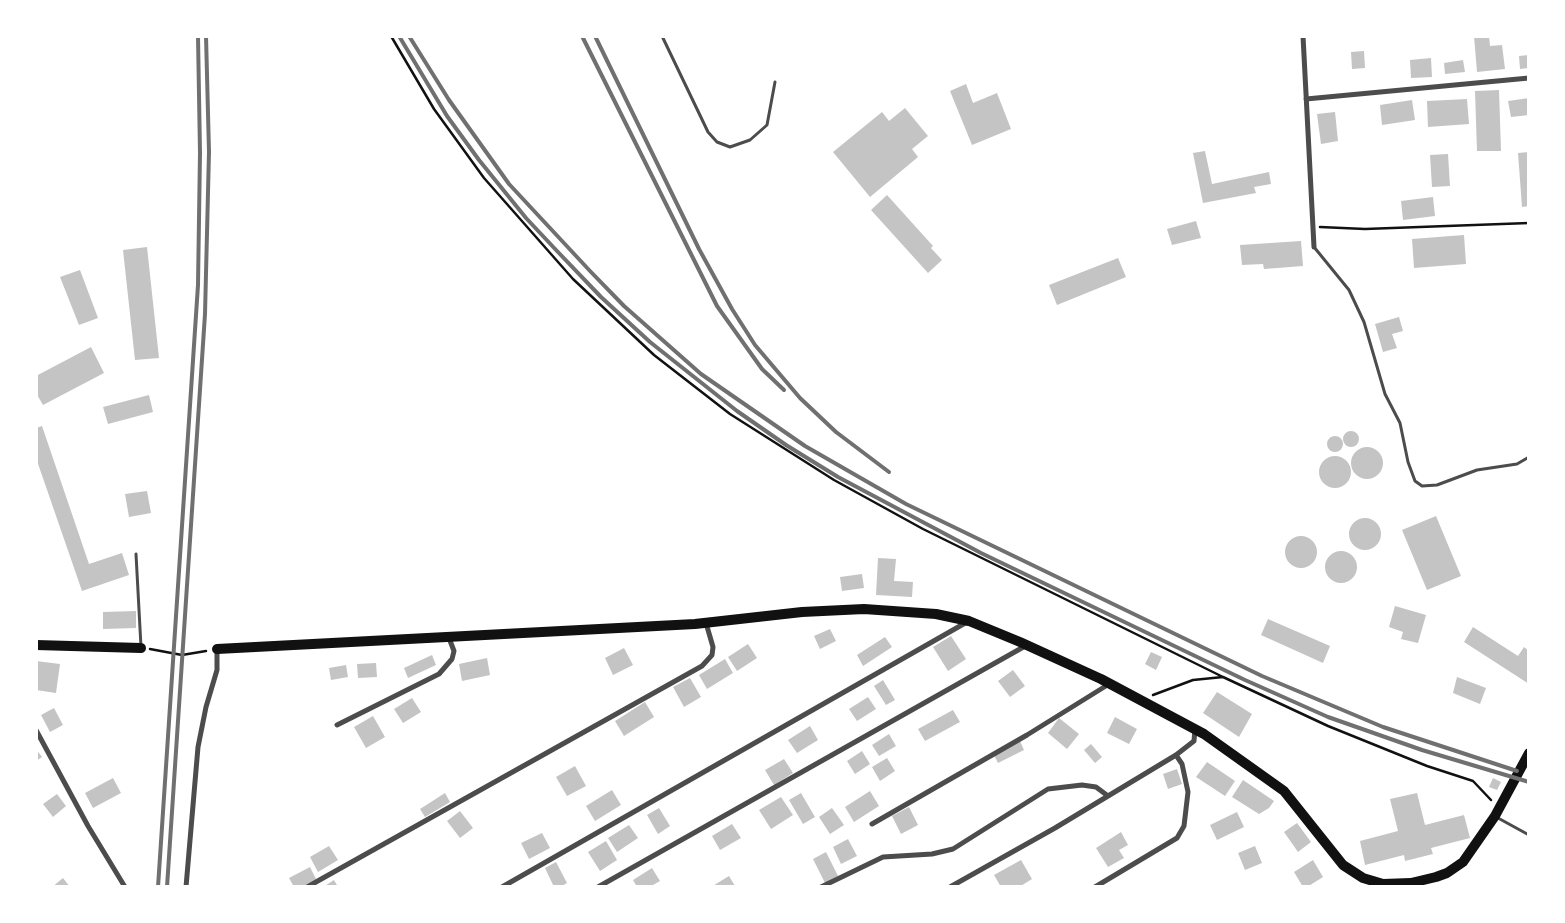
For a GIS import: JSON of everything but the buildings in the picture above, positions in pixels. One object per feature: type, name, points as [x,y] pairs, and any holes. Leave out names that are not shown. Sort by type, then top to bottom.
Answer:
[{"type":"main road","points":[[217,649],[706,623],[802,612],[864,608],[936,614],[969,621],[1027,645],[1110,683],[1195,729],[1238,756],[1284,791],[1343,865],[1363,878],[1383,884],[1411,883],[1447,873],[1463,862],[1497,812],[1529,753]]},
{"type":"main road","points":[[36,645],[142,648]]},
{"type":"street","points":[[1303,36],[1311,226],[1314,247]]},
{"type":"street","points":[[1306,98],[1529,78]]},
{"type":"street","points":[[502,887],[969,621]]},
{"type":"street","points":[[307,887],[702,666],[712,655],[713,647],[706,623]]},
{"type":"street","points":[[337,724],[439,674],[452,659],[454,651],[449,638]]},
{"type":"street","points":[[598,887],[1027,645]]},
{"type":"street","points":[[186,887],[198,747],[206,707],[217,670],[217,649]]},
{"type":"street","points":[[872,824],[1027,735],[1110,683]]},
{"type":"street","points":[[950,887],[1176,755],[1194,741],[1195,729]]},
{"type":"street","points":[[36,730],[84,819],[125,887]]},
{"type":"street","points":[[1095,887],[1177,838],[1184,826],[1188,792],[1182,764],[1176,755]]},
{"type":"street","points":[[821,887],[883,857],[938,853],[954,849],[1048,789],[1082,785],[1096,787],[1108,796]]},
{"type":"lane","points":[[662,36],[708,132],[717,142],[730,147],[750,140],[766,125],[775,82]]},
{"type":"lane","points":[[1314,247],[1349,290],[1364,322],[1385,394],[1400,423],[1408,462],[1415,480],[1422,486],[1437,485],[1477,470],[1517,464],[1529,458]]},
{"type":"lane","points":[[136,554],[142,648]]},
{"type":"lane","points":[[1497,812],[1529,835]]},
{"type":"path","points":[[392,36],[434,109],[484,178],[567,272],[654,355],[723,408],[834,480],[915,525],[1098,618],[1328,726],[1427,766],[1473,781],[1497,812]]},
{"type":"path","points":[[1311,226],[1365,229],[1529,223]]},
{"type":"path","points":[[142,648],[182,655],[217,649]]},
{"type":"path","points":[[1140,700],[1193,680],[1223,677]]},
{"type":"railway","points":[[158,887],[198,285],[200,153],[198,36]]},
{"type":"railway","points":[[167,887],[205,314],[209,152],[206,36]]},
{"type":"railway","points":[[399,36],[447,116],[479,160],[526,218],[557,251],[601,297],[650,342],[737,411],[786,445],[838,477],[981,553],[1245,680],[1328,717],[1422,750],[1529,782]]},
{"type":"railway","points":[[409,36],[449,100],[509,184],[590,271],[624,306],[701,374],[805,446],[906,504],[1262,676],[1383,727],[1517,771]]},
{"type":"railway","points":[[582,36],[717,306],[762,369],[784,390]]},
{"type":"railway","points":[[595,36],[699,249],[732,309],[755,345],[800,398],[836,432],[889,472]]}]
